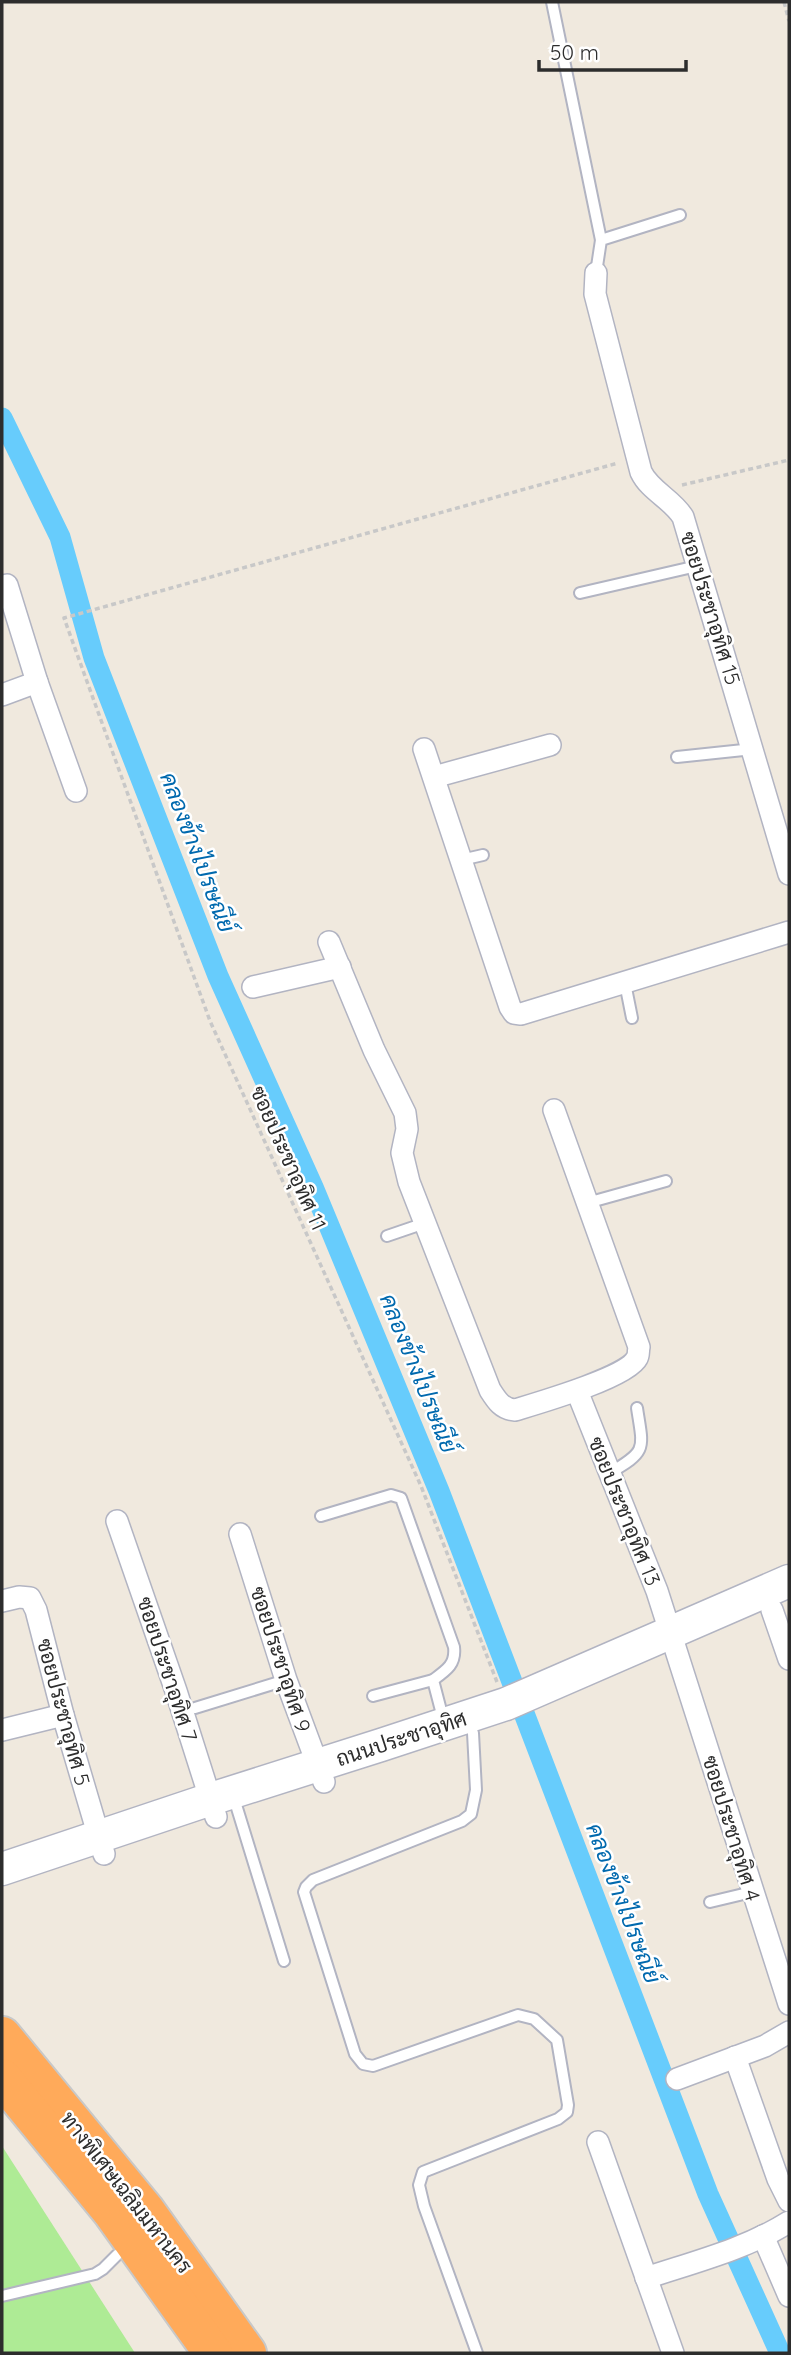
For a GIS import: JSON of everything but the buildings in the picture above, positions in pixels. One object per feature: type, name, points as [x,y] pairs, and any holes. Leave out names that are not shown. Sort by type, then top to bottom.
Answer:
[{"type":"highway","name":"ทางพิเศษเฉลิมมหานคร","points":[[2,2036],[145,2210],[247,2353]]},
{"type":"highway","name":"ทางพิเศษเฉลิมมหานคร","points":[[2,2078],[112,2212],[213,2353]]},
{"type":"main road","name":"ถนนประชาอุทิศ","points":[[2,1869],[101,1845],[459,1729],[521,1706],[673,1641],[789,1581]]},
{"type":"main road","name":"ถนนประชาอุทิศ","points":[[673,1641],[781,1607]]},
{"type":"main road","name":"ถนนประชาอุทิศ","points":[[2,1890],[101,1845]]},
{"type":"street","name":"ซอยประชาอุทิศ 15","points":[[596,274],[595,294],[645,480],[671,502],[683,517],[789,874]]},
{"type":"street","points":[[7,585],[37,682],[76,791]]},
{"type":"street","points":[[2,695],[37,682]]},
{"type":"street","points":[[434,777],[550,746]]},
{"type":"street","points":[[424,748],[514,1013],[521,1014],[789,932]]},
{"type":"street","points":[[329,942],[374,1050],[405,1113],[407,1129],[402,1153],[403,1164],[425,1223],[490,1390],[498,1403],[508,1410],[577,1391],[629,1367],[637,1358],[639,1347],[554,1110]]},
{"type":"street","points":[[253,987],[340,967]]},
{"type":"street","name":"ซอยประชาอุทิศ 13","points":[[577,1391],[611,1472],[673,1641]]},
{"type":"street","name":"ซอยประชาอุทิศ 7","points":[[117,1521],[176,1691],[224,1804]]},
{"type":"street","name":"ซอยประชาอุทิศ 9","points":[[240,1534],[286,1680],[320,1774]]},
{"type":"street","name":"ซอยประชาอุทิศ 5","points":[[2,1601],[19,1597],[30,1598],[36,1610],[101,1845]]},
{"type":"street","points":[[781,1607],[789,1659]]},
{"type":"street","name":"ซอยประชาอุทิศ 4","points":[[673,1641],[751,1892],[784,1971],[789,2004]]},
{"type":"street","points":[[2,1730],[63,1715]]},
{"type":"street","points":[[677,2080],[765,2046],[789,2032]]},
{"type":"street","points":[[734,2057],[778,2179],[789,2201]]},
{"type":"street","points":[[2,2060],[115,2195],[229,2353]]},
{"type":"street","points":[[598,2142],[673,2353]]},
{"type":"street","points":[[646,2278],[737,2247],[789,2222]]},
{"type":"street","points":[[763,2236],[789,2296]]},
{"type":"lane","points":[[552,2],[601,240],[596,274]]},
{"type":"lane","points":[[601,240],[680,215]]},
{"type":"lane","points":[[580,593],[697,566]]},
{"type":"lane","points":[[677,757],[753,749]]},
{"type":"lane","points":[[461,859],[483,855]]},
{"type":"lane","points":[[625,983],[632,1018]]},
{"type":"lane","points":[[587,1203],[666,1181]]},
{"type":"lane","points":[[387,1236],[425,1223]]},
{"type":"lane","points":[[611,1472],[640,1452],[642,1438],[637,1408]]},
{"type":"lane","points":[[321,1516],[391,1494],[401,1499],[454,1647],[455,1657],[450,1668],[433,1680],[373,1696]]},
{"type":"lane","points":[[195,1708],[286,1680]]},
{"type":"lane","points":[[433,1680],[459,1729],[477,1790],[471,1814],[462,1821],[313,1880],[304,1892],[355,2054],[363,2064],[373,2066],[518,2015],[534,2019],[557,2040],[567,2112],[558,2119],[423,2172],[419,2185],[424,2206],[477,2353]]},
{"type":"lane","points":[[224,1804],[284,1961]]},
{"type":"lane","points":[[710,1902],[751,1892]]},
{"type":"lane","points":[[2,2296],[95,2274],[117,2255]]},
{"type":"path","points":[[784,2],[789,21]]},
{"type":"path","name":"ซอยประชาอุทิศ 11","points":[[521,1706],[210,1021],[64,618],[638,458]]},
{"type":"path","points":[[671,502],[678,486],[789,460]]},
{"type":"green space","points":[[2,2146],[135,2353],[2,2353]]},
{"type":"waterway","name":"คลองข้างไปรษณีย์","points":[[2,418],[60,537],[94,658],[218,976],[313,1187],[439,1491],[708,2194],[780,2353]]}]
